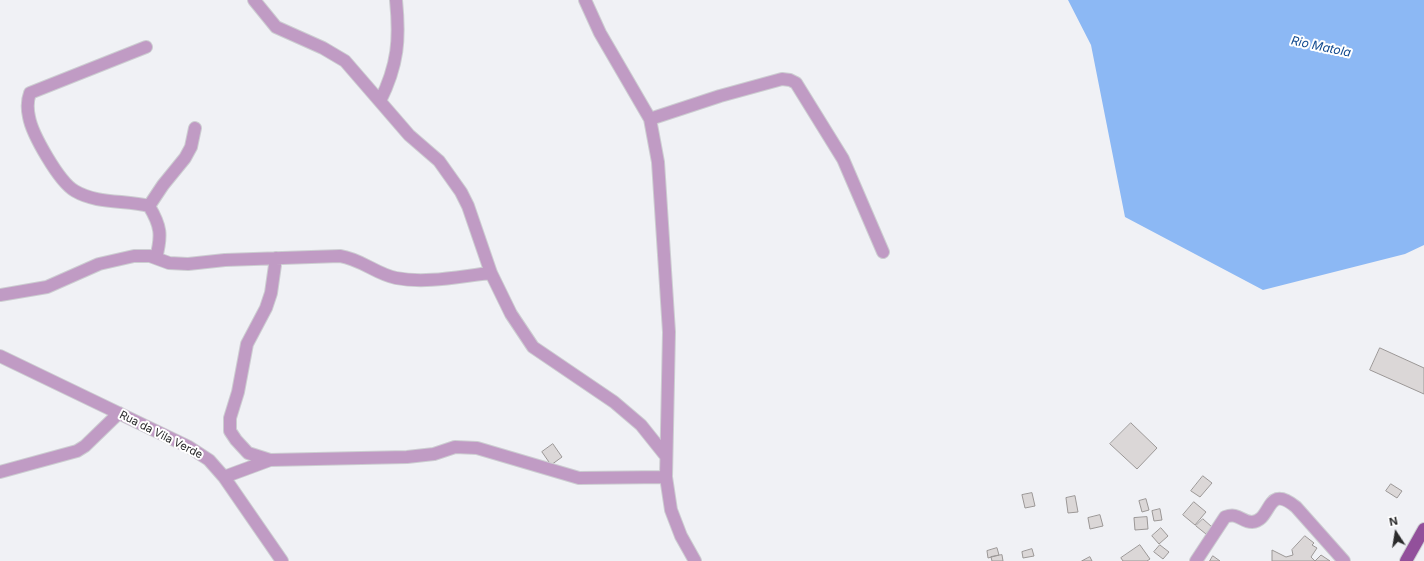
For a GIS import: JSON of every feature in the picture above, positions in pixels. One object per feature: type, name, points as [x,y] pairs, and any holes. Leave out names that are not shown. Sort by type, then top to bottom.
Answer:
[{"type":"main road","points":[[1406,561],[1424,529]]},
{"type":"street","points":[[254,0],[276,27],[323,48],[345,61],[409,135],[439,161],[461,192],[468,206],[491,273],[511,314],[533,347],[614,402],[641,425],[665,455]]},
{"type":"street","points":[[380,101],[391,79],[397,51],[398,19],[396,0]]},
{"type":"street","points":[[585,0],[600,33],[650,119],[658,162],[669,332],[665,455],[666,477],[671,510],[681,536],[695,561]]},
{"type":"street","points":[[146,47],[30,93],[27,104],[29,118],[34,133],[50,163],[74,191],[102,200],[133,202],[149,206],[157,220],[160,231],[156,258]]},
{"type":"street","points":[[650,119],[720,96],[782,79],[790,80],[796,83],[843,159],[883,252]]},
{"type":"street","points":[[149,206],[163,184],[186,158],[191,147],[195,128]]},
{"type":"street","points":[[0,295],[47,287],[99,264],[134,256],[150,256],[169,263],[188,264],[225,260],[340,256],[354,258],[379,273],[397,278],[424,280],[491,273]]},
{"type":"street","points":[[276,258],[271,293],[266,308],[247,344],[238,392],[230,418],[230,431],[248,453],[270,460],[407,457],[434,454],[456,447],[477,448],[580,478],[666,477]]},
{"type":"street","name":"Rua da Vila Verde","points":[[0,356],[189,447],[209,460],[224,477],[282,561]]},
{"type":"street","points":[[0,472],[77,451],[85,446],[119,413]]},
{"type":"street","points":[[224,477],[270,460]]},
{"type":"street","points":[[1196,561],[1225,517],[1230,515],[1238,516],[1250,522],[1256,521],[1274,500],[1281,498],[1287,499],[1296,507],[1344,561]]},
{"type":"water","name":"Rio Matola","points":[[1068,0],[1424,0],[1424,245],[1405,254],[1263,290],[1125,217],[1091,45]]},
{"type":"building","points":[[1380,348],[1424,368],[1424,394],[1370,370]]},
{"type":"building","points":[[1131,423],[1157,448],[1137,469],[1110,444]]},
{"type":"building","points":[[553,444],[562,457],[551,465],[542,452]]},
{"type":"building","points":[[1203,476],[1212,483],[1200,497],[1191,491]]},
{"type":"building","points":[[1391,484],[1402,491],[1397,498],[1386,491]]},
{"type":"building","points":[[1032,493],[1035,506],[1025,508],[1022,495]]},
{"type":"building","points":[[1075,496],[1078,512],[1068,513],[1066,498]]},
{"type":"building","points":[[1146,499],[1149,510],[1142,512],[1139,501]]},
{"type":"building","points":[[1194,502],[1206,512],[1195,525],[1183,515]]},
{"type":"building","points":[[1160,509],[1162,520],[1154,521],[1152,511]]},
{"type":"building","points":[[1100,515],[1103,526],[1090,529],[1088,518]]},
{"type":"building","points":[[1147,517],[1148,529],[1135,530],[1134,518]]},
{"type":"building","points":[[1203,519],[1212,527],[1206,534],[1196,526]]},
{"type":"building","points":[[1161,528],[1168,536],[1159,544],[1152,536]]},
{"type":"building","points":[[1305,536],[1314,543],[1312,545],[1317,548],[1311,557],[1315,561],[1272,561],[1272,550],[1286,557],[1293,555],[1292,550]]},
{"type":"building","points":[[1140,545],[1150,559],[1147,561],[1123,561],[1121,558]]},
{"type":"building","points":[[1160,545],[1169,552],[1163,559],[1154,552]]},
{"type":"building","points":[[997,548],[999,555],[988,558],[987,551]]},
{"type":"building","points":[[1032,549],[1034,556],[1023,558],[1022,552]]},
{"type":"building","points":[[1002,555],[1003,561],[992,561],[991,557]]},
{"type":"building","points":[[1321,555],[1330,561],[1315,561]]},
{"type":"building","points":[[1213,556],[1220,561],[1210,561]]},
{"type":"building","points":[[1090,557],[1092,561],[1082,561]]}]
